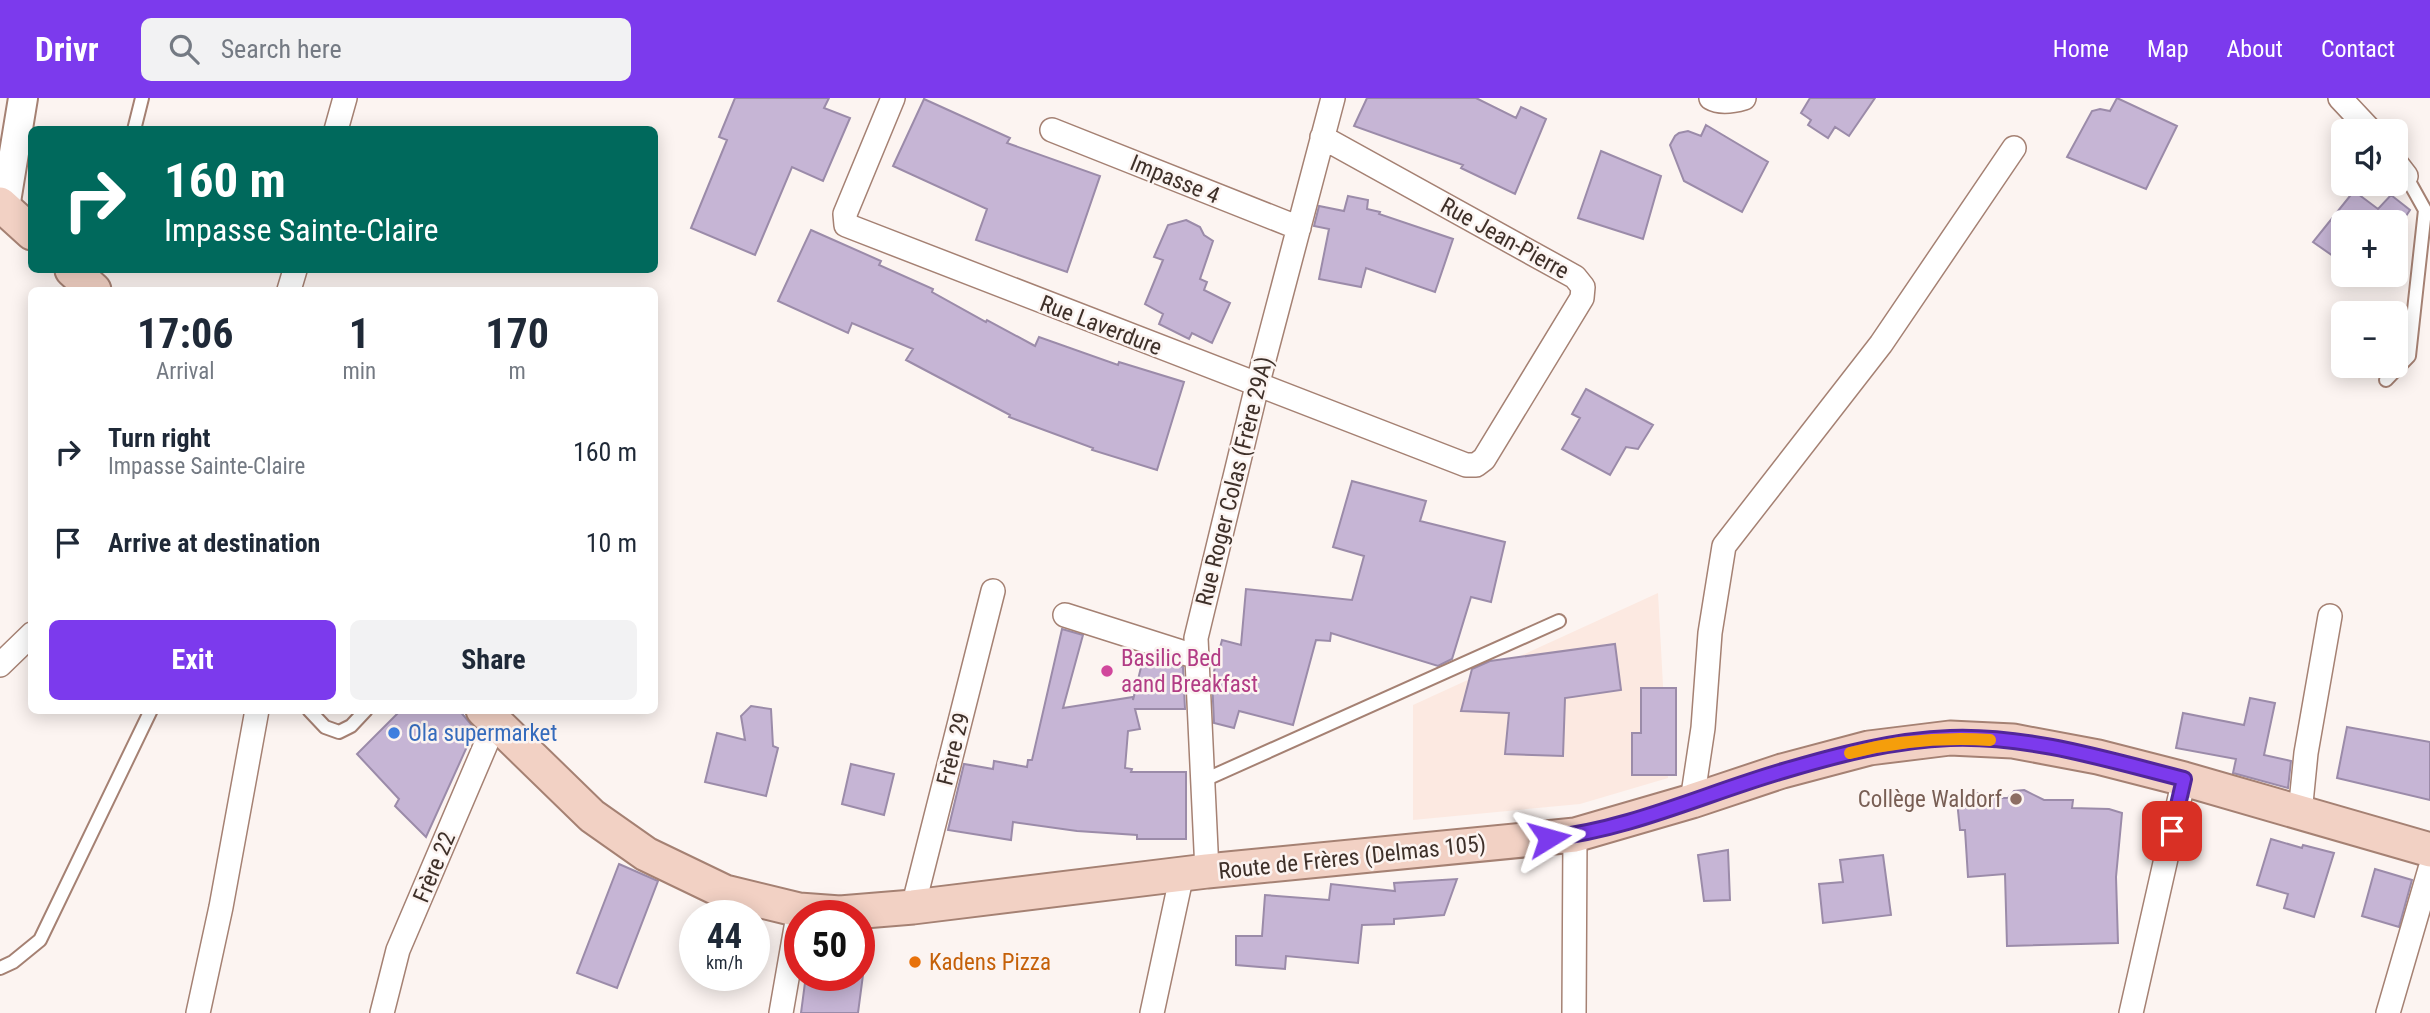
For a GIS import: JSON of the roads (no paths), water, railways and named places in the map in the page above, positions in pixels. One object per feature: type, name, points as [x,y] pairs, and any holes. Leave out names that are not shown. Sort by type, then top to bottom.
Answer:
[{"type":"main road","points":[[2,206],[28,229]]},
{"type":"main road","name":"Route de Frères (Delmas 105)","points":[[489,717],[592,816],[646,855],[725,892],[784,906]]},
{"type":"main road","name":"Route de Frères (Delmas 105)","points":[[875,910],[1194,873],[1575,835],[1692,802],[1782,771],[1868,748],[1950,738],[2013,741],[2098,757],[2430,850]]},
{"type":"street","points":[[2,206],[23,98]]},
{"type":"street","points":[[337,126],[345,98]]},
{"type":"street","name":"Rue Laverdure","points":[[893,98],[845,214],[846,225],[1256,386],[1466,465],[1476,465],[1484,459]]},
{"type":"street","name":"Rue Roger Colas (Frère 29A)","points":[[1152,1013],[1194,873],[1202,781],[1196,638],[1256,386],[1334,98]]},
{"type":"street","points":[[1712,98],[1716,101],[1734,102],[1744,98]]},
{"type":"street","points":[[2340,98],[2360,119]]},
{"type":"street","name":"Impasse 4","points":[[1052,130],[1299,228]]},
{"type":"street","name":"Rue Jean-Pierre","points":[[1322,137],[1575,277],[1583,287],[1582,298],[1484,459]]},
{"type":"street","points":[[1692,802],[1703,728],[1710,633],[1724,546],[1881,344],[2014,148]]},
{"type":"street","name":"Frère 29","points":[[913,907],[993,591]]},
{"type":"street","points":[[1065,615],[1197,657]]},
{"type":"street","points":[[2300,813],[2306,753],[2330,616]]},
{"type":"street","points":[[0,665],[28,638]]},
{"type":"street","points":[[198,1013],[221,908],[256,714]]},
{"type":"street","name":"Frère 22","points":[[382,1013],[398,950],[489,717]]},
{"type":"street","points":[[2131,1013],[2184,779]]},
{"type":"street","points":[[1574,1013],[1575,835]]},
{"type":"street","points":[[2388,1013],[2430,869]]},
{"type":"street","points":[[781,1013],[785,991]]},
{"type":"lane","points":[[135,126],[142,98]]},
{"type":"lane","points":[[2386,380],[2409,356],[2426,210],[2408,181]]},
{"type":"lane","points":[[1202,781],[1559,621]]},
{"type":"lane","points":[[0,968],[13,962],[40,940],[149,714]]},
{"type":"lane","points":[[313,714],[325,727],[339,732],[351,726],[362,714]]},
{"type":"place","name":"Basilic Bed aand Breakfast","points":[[1107,671]]},
{"type":"place","name":"Ola supermarket","points":[[394,733]]},
{"type":"place","name":"Collège Waldorf","points":[[2016,799]]},
{"type":"place","name":"Kadens Pizza","points":[[915,962]]}]
